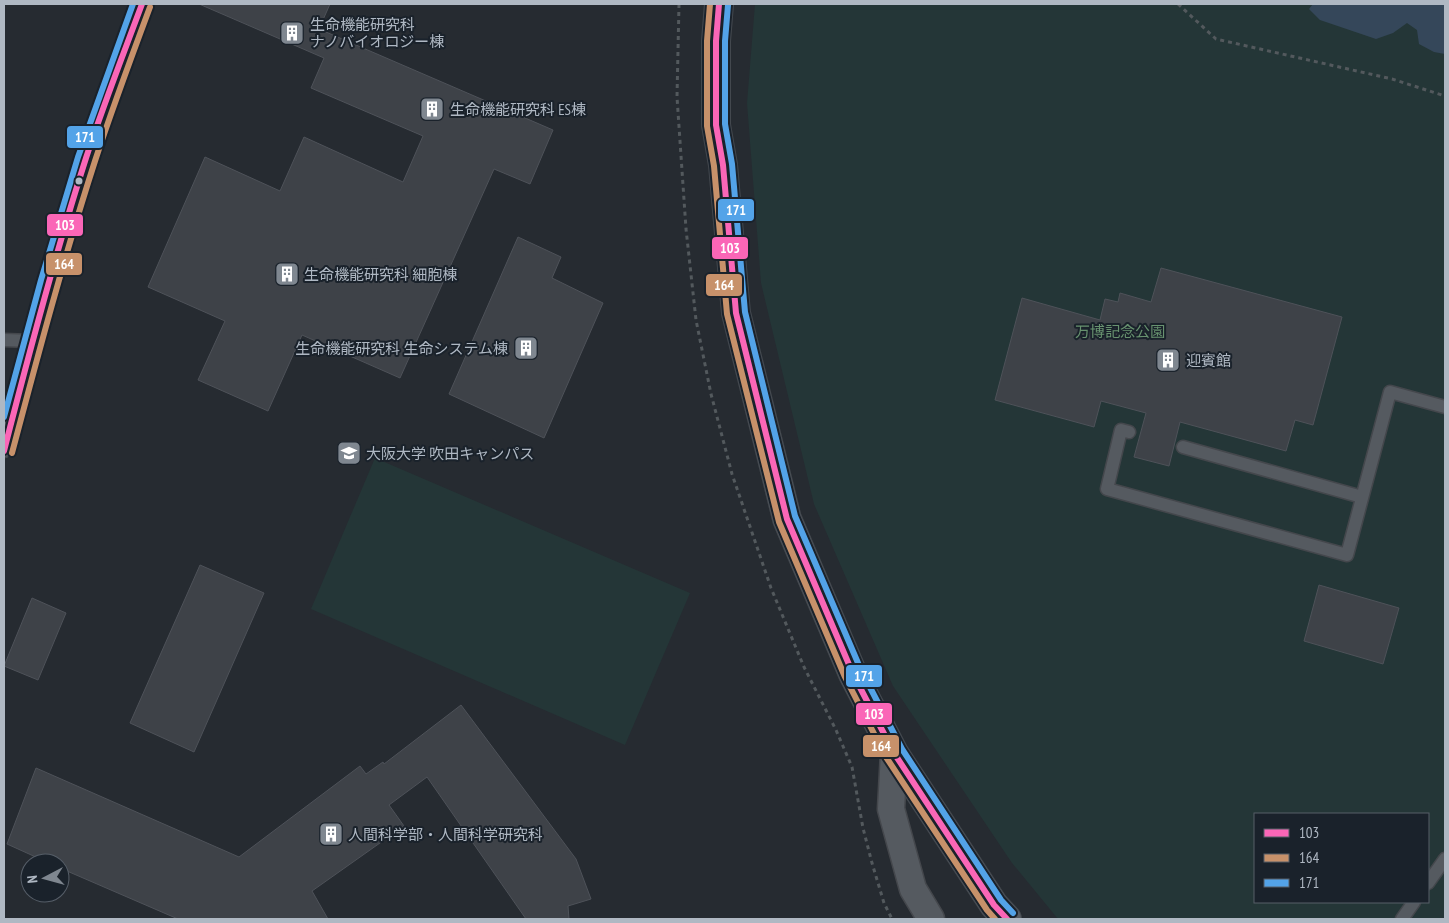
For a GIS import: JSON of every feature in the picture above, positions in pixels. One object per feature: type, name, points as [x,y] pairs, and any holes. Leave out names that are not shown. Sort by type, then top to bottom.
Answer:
[{"type":"main road","points":[[719,4],[716,41],[716,125],[723,165],[736,313],[787,519],[853,674],[894,753],[994,905],[1007,919]]},
{"type":"street","points":[[894,753],[891,809],[913,889],[931,919]]},
{"type":"lane","points":[[4,451],[32,341],[79,181],[108,94],[142,4]]},
{"type":"lane","points":[[4,340],[32,341]]},
{"type":"lane","points":[[1129,432],[1121,430],[1107,489],[1347,555],[1390,392],[1445,407]]},
{"type":"lane","points":[[1182,447],[1362,497]]},
{"type":"lane","points":[[1429,882],[1445,859]]},
{"type":"lane","points":[[1402,919],[1413,903]]},
{"type":"path","points":[[1178,4],[1216,39],[1392,79],[1445,96]]},
{"type":"green space","name":"万博記念公園","points":[[755,4],[1445,4],[1445,919],[1058,919],[1012,863],[893,686],[814,504],[761,283],[747,103]]},
{"type":"green space","points":[[375,458],[690,593],[625,745],[311,609]]},
{"type":"water","points":[[1313,4],[1445,4],[1445,54],[1434,52],[1419,44],[1417,30],[1407,23],[1393,33],[1376,39],[1320,20],[1309,9]]},
{"type":"building","points":[[199,4],[330,4],[319,29],[553,130],[530,184],[494,169],[400,378],[302,335],[268,411],[198,380],[225,321],[148,287],[205,157],[280,191],[304,137],[403,182],[423,136],[311,88],[324,58]]},
{"type":"building","name":"生命機能研究科 生命システム棟","points":[[518,237],[561,257],[552,278],[603,303],[544,438],[449,394]]},
{"type":"building","name":"迎賓館","points":[[1161,268],[1342,317],[1313,425],[1295,420],[1286,451],[1180,422],[1169,466],[1134,457],[1146,413],[1101,401],[1094,427],[995,400],[1022,298],[1100,320],[1105,299],[1118,302],[1120,293],[1151,302]]},
{"type":"building","points":[[200,565],[264,593],[194,752],[130,723]]},
{"type":"building","points":[[1319,585],[1399,608],[1383,664],[1304,641]]},
{"type":"building","points":[[32,598],[66,613],[38,680],[4,666]]},
{"type":"building","name":"人間科学部・人間科学研究科","points":[[461,705],[576,859],[591,899],[568,906],[569,919],[526,919],[427,777],[389,805],[404,826],[312,891],[328,919],[178,919],[70,872],[70,853],[27,853],[7,844],[36,768],[239,857],[360,766],[366,774],[383,762],[384,764]]},
{"type":"transit line","name":"171","points":[[4,417],[41,280],[78,157],[133,4]]},
{"type":"transit line","name":"103","points":[[4,451],[43,304],[86,158],[142,4]]},
{"type":"transit line","name":"164","points":[[710,4],[707,41],[707,126],[714,166],[727,314],[779,522],[845,677],[886,757],[987,910],[995,919]]},
{"type":"transit line","name":"103","points":[[719,4],[716,41],[716,125],[723,165],[736,313],[787,519],[853,674],[894,753],[994,905],[1007,919]]},
{"type":"transit line","name":"171","points":[[728,5],[725,41],[725,124],[732,164],[745,312],[795,516],[861,670],[902,749],[1001,900],[1013,913]]},
{"type":"transit line","name":"164","points":[[12,453],[52,306],[95,161],[150,7]]},
{"type":"place","name":"生命機能研究科 ナノバイオロジー棟","points":[[292,33]]},
{"type":"place","name":"生命機能研究科 ES棟","points":[[432,109]]},
{"type":"place","name":"生命機能研究科 細胞棟","points":[[287,274]]},
{"type":"place","name":"生命機能研究科 生命システム棟","points":[[526,348]]},
{"type":"place","name":"迎賓館","points":[[1168,360]]},
{"type":"place","name":"大阪大学 吹田キャンパス","points":[[349,453]]},
{"type":"place","name":"人間科学部・人間科学研究科","points":[[331,834]]}]
